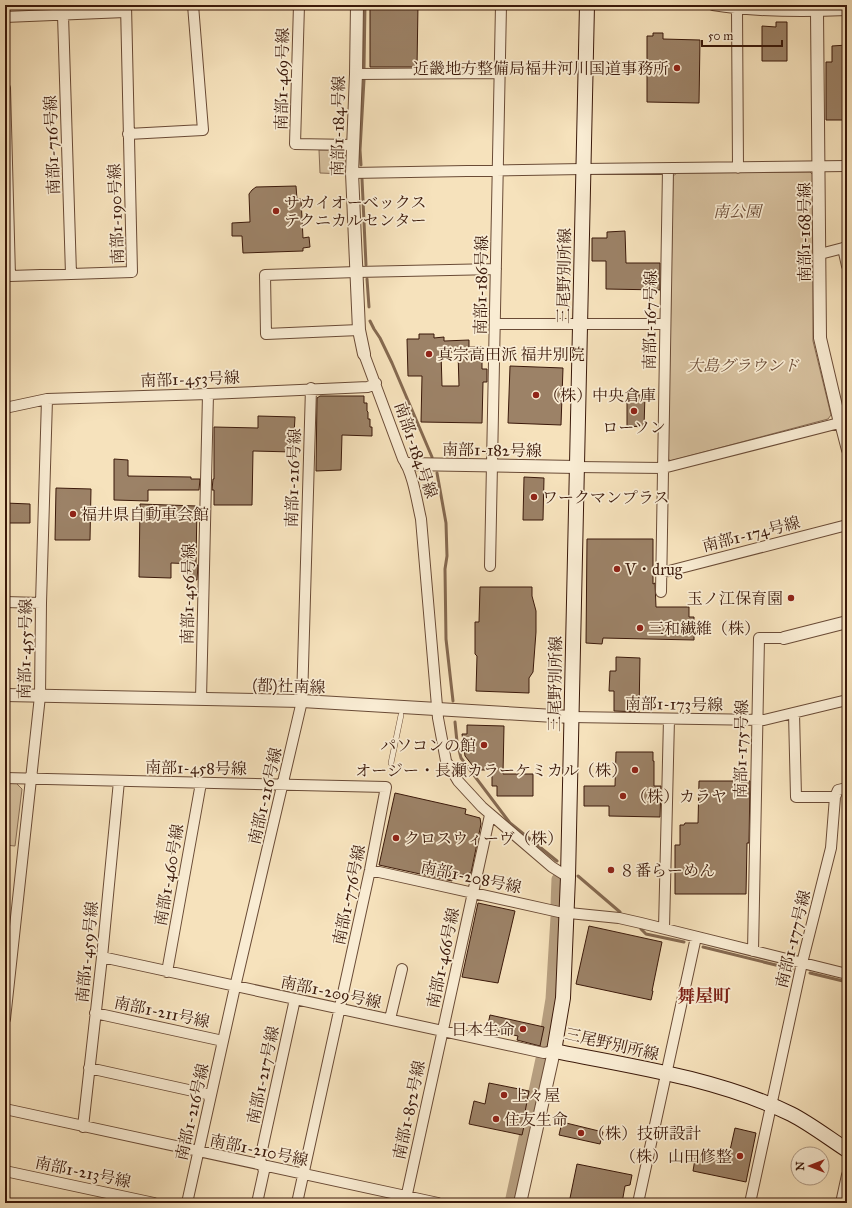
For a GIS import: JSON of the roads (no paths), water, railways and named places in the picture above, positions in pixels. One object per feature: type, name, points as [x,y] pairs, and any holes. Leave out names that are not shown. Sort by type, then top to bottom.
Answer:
[{"type":"main road","name":"三尾野別所線","points":[[587,5],[568,877],[563,998],[554,1051],[667,1074],[730,1090],[793,1115],[847,1150]]},
{"type":"street","points":[[128,134],[203,130],[193,5]]},
{"type":"street","name":"南部1-469号線","points":[[299,5],[295,144],[353,145]]},
{"type":"street","name":"南部1-184号線","points":[[357,5],[352,173],[359,330],[364,354],[376,382],[403,459],[407,464],[421,519],[437,710],[441,741],[446,762],[458,781],[490,815],[498,820],[552,867],[568,877]]},
{"type":"street","name":"南部1-186号線","points":[[490,566],[501,5]]},
{"type":"street","points":[[713,5],[737,9],[817,12],[847,10]]},
{"type":"street","name":"南部1-190号線","points":[[5,17],[63,15],[126,9],[132,272],[10,276],[5,88]]},
{"type":"street","points":[[737,9],[738,168]]},
{"type":"street","name":"南部1-168号線","points":[[817,12],[820,338],[844,422],[847,450]]},
{"type":"street","name":"南部1-716号線","points":[[63,15],[71,274]]},
{"type":"street","points":[[356,74],[499,73]]},
{"type":"street","points":[[352,173],[847,166]]},
{"type":"street","name":"南部1-167号線","points":[[661,592],[668,169]]},
{"type":"street","points":[[820,254],[845,248],[847,266]]},
{"type":"street","points":[[359,330],[266,334],[265,275],[496,269]]},
{"type":"street","points":[[495,324],[665,324]]},
{"type":"street","name":"南部1-453号線","points":[[5,408],[47,399],[368,387],[376,382]]},
{"type":"street","name":"南部1-216号線","points":[[188,1203],[235,987],[302,701],[311,388]]},
{"type":"street","name":"南部1-456号線","points":[[201,699],[208,394]]},
{"type":"street","name":"南部1-455号線","points":[[5,1019],[40,696],[47,399]]},
{"type":"street","points":[[577,467],[663,468],[844,422]]},
{"type":"street","name":"南部1-182号線","points":[[407,464],[577,467]]},
{"type":"street","name":"南部1-174号線","points":[[661,572],[847,525]]},
{"type":"street","points":[[5,602],[41,603]]},
{"type":"street","name":"南部1-175号線","points":[[753,951],[759,638],[784,638],[847,622]]},
{"type":"street","name":"(都)社南線","points":[[5,695],[302,701],[571,717]]},
{"type":"street","name":"南部1-173号線","points":[[571,717],[764,720],[847,700]]},
{"type":"street","points":[[794,713],[796,797],[835,797],[838,790],[847,788]]},
{"type":"street","points":[[664,928],[669,719]]},
{"type":"street","name":"南部1-458号線","points":[[5,778],[386,787]]},
{"type":"street","name":"南部1-459号線","points":[[83,1127],[102,957],[119,781]]},
{"type":"street","name":"南部1-460号線","points":[[167,972],[201,783]]},
{"type":"street","name":"南部1-776号線","points":[[297,1203],[370,870],[386,787]]},
{"type":"street","name":"南部1-177号線","points":[[750,1203],[802,963],[831,848],[835,797]]},
{"type":"street","name":"南部1-466号線","points":[[442,1031],[490,815]]},
{"type":"street","name":"南部1-208号線","points":[[370,870],[566,913],[619,918],[847,974]]},
{"type":"street","points":[[638,1203],[696,937]]},
{"type":"street","name":"南部1-209号線","points":[[102,957],[544,1053],[554,1051]]},
{"type":"street","points":[[390,1020],[402,968]]},
{"type":"street","name":"南部1-217号線","points":[[257,1203],[264,1171],[260,1159],[295,999]]},
{"type":"street","name":"南部1-211号線","points":[[95,1012],[223,1041]]},
{"type":"street","name":"南部1-852号線","points":[[405,1199],[442,1031]]},
{"type":"street","points":[[520,1203],[554,1051]]},
{"type":"street","points":[[89,1068],[211,1095]]},
{"type":"street","name":"南部1-210号線","points":[[5,1109],[304,1174],[405,1199],[438,1203]]},
{"type":"street","name":"南部1-213号線","points":[[5,1171],[154,1203]]},
{"type":"street","points":[[841,1203],[847,1175]]},
{"type":"lane","points":[[391,763],[401,715]]},
{"type":"waterway","points":[[364,68],[365,5]]},
{"type":"waterway","points":[[361,165],[360,150],[364,80]]},
{"type":"waterway","points":[[362,179],[366,265]]},
{"type":"waterway","points":[[367,279],[369,307]]},
{"type":"waterway","points":[[370,321],[392,363],[432,457]]},
{"type":"waterway","points":[[437,473],[446,523],[446,639],[453,701]]},
{"type":"waterway","points":[[455,722],[457,742],[461,758],[510,823],[557,861]]},
{"type":"waterway","points":[[578,876],[620,912]]},
{"type":"waterway","points":[[556,906],[557,879]]},
{"type":"waterway","points":[[543,1048],[551,999],[556,917]]},
{"type":"waterway","points":[[641,929],[646,934],[684,942]]},
{"type":"waterway","points":[[703,947],[792,969]]},
{"type":"waterway","points":[[810,973],[847,982]]},
{"type":"waterway","points":[[510,1203],[541,1059]]},
{"type":"place","name":"近畿地方整備局福井河川国道事務所","points":[[677,68]]},
{"type":"place","name":"サカイオーベックス テクニカルセンター","points":[[276,211]]},
{"type":"place","name":"真宗高田派 福井別院","points":[[429,354]]},
{"type":"place","name":"（株）中央倉庫","points":[[536,395]]},
{"type":"place","name":"ローソン","points":[[634,411]]},
{"type":"place","name":"ワークマンプラス","points":[[534,497]]},
{"type":"place","name":"福井県自動車会館","points":[[73,514]]},
{"type":"place","name":"V・drug","points":[[617,569]]},
{"type":"place","name":"玉ノ江保育園","points":[[791,598]]},
{"type":"place","name":"三和繊維（株）","points":[[640,628]]},
{"type":"place","name":"パソコンの館","points":[[484,745]]},
{"type":"place","name":"オージー・長瀬カラーケミカル（株）","points":[[635,770]]},
{"type":"place","name":"（株）カラヤ","points":[[623,796]]},
{"type":"place","name":"クロスウィーヴ（株）","points":[[396,838]]},
{"type":"place","name":"８番らーめん","points":[[611,870]]},
{"type":"place","name":"日本生命","points":[[523,1029]]},
{"type":"place","name":"上々屋","points":[[504,1095]]},
{"type":"place","name":"住友生命","points":[[496,1119]]},
{"type":"place","name":"（株）技研設計","points":[[581,1133]]},
{"type":"place","name":"（株）山田修整","points":[[740,1156]]},
{"type":"district","name":"舞屋町","points":[[704,996]]},
{"type":"park label","name":"南公園","points":[[737,211]]},
{"type":"park label","name":"大島グラウンド","points":[[743,365]]}]
